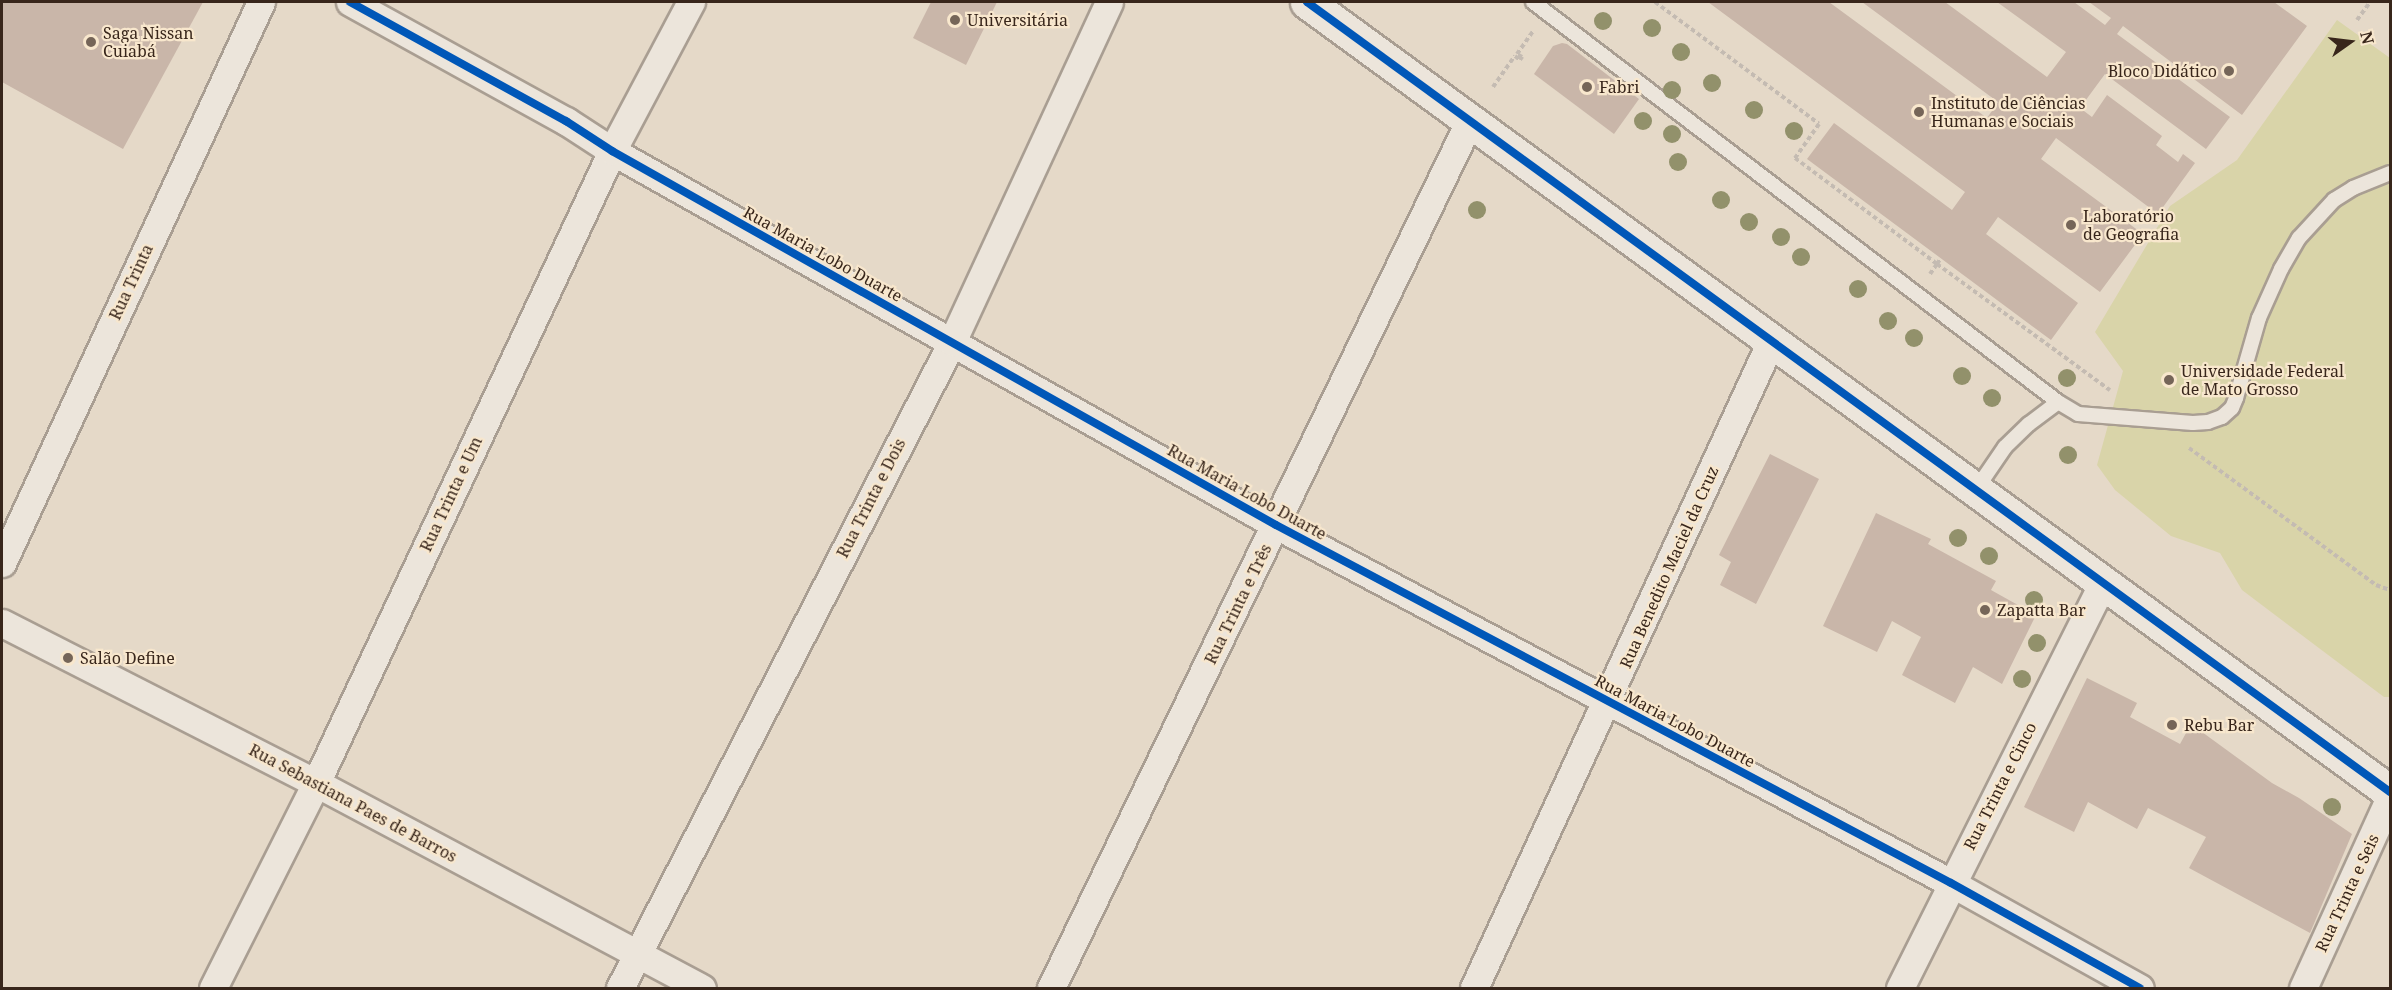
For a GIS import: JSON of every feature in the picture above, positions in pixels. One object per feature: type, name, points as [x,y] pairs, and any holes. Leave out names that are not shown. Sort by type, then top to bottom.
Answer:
[{"type":"street","name":"Rua Trinta","points":[[2,562],[261,2]]},
{"type":"street","name":"Rua Maria Lobo Duarte","points":[[350,2],[566,121],[612,151],[1276,525],[1951,883],[2140,988]]},
{"type":"street","name":"Rua Trinta e Um","points":[[213,988],[316,783],[612,151],[692,2]]},
{"type":"street","name":"Rua Trinta e Dois","points":[[620,988],[952,342],[1109,2]]},
{"type":"street","points":[[1307,2],[2102,584],[2391,792]]},
{"type":"street","name":"Rua Trinta e Três","points":[[1051,988],[1470,120]]},
{"type":"street","name":"Rua Benedito Maciel da Cruz","points":[[1474,988],[1772,341]]},
{"type":"street","name":"Rua Trinta e Cinco","points":[[1900,988],[2102,584]]},
{"type":"street","name":"Rua Sebastiana Paes de Barros","points":[[2,623],[316,783],[702,988]]},
{"type":"street","name":"Rua Trinta e Seis","points":[[2303,988],[2391,797]]},
{"type":"lane","points":[[1533,2],[2058,402],[2078,414],[2193,423],[2208,422],[2222,417],[2232,408],[2259,318],[2281,268],[2299,238],[2334,200],[2353,188],[2391,173]]},
{"type":"lane","points":[[1975,491],[2005,447],[2029,424],[2058,402]]},
{"type":"path","points":[[1655,2],[1819,124],[1795,158],[1937,264],[1941,258]]},
{"type":"path","points":[[2357,20],[2370,2]]},
{"type":"path","points":[[1493,87],[1515,56],[1520,60],[1522,57],[1517,54],[1547,12]]},
{"type":"shaded area","points":[[2337,20],[2390,58],[2390,697],[2384,697],[2242,590],[2220,553],[2171,536],[2115,490],[2097,465],[2123,371],[2095,332],[2170,206],[2237,160]]},
{"type":"building","name":"Saga Nissan Cuiabá","points":[[2,2],[203,2],[123,149],[2,82]]},
{"type":"building","name":"Universitária","points":[[931,2],[997,2],[966,65],[913,38]]},
{"type":"building","points":[[1708,2],[1829,2],[1987,118],[1998,102],[1862,2],[1945,2],[2047,77],[2066,52],[1997,2],[2074,2],[2105,25],[2111,18],[2089,2],[2274,2],[2307,26],[2242,115],[2123,26],[2117,34],[2230,117],[2206,149],[2105,74],[2080,108],[2092,117],[2107,95],[2162,136],[2156,145],[2178,162],[2183,154],[2195,163],[2158,214],[2056,138],[2041,159],[2143,234],[2100,292],[1998,217],[1986,234],[2078,303],[2051,340],[1807,159],[1834,123],[1952,210],[1965,192]]},
{"type":"building","name":"Fabri","points":[[1567,44],[1639,99],[1614,134],[1534,74],[1553,46]]},
{"type":"building","points":[[1770,454],[1819,479],[1756,604],[1720,585],[1731,562],[1719,555]]},
{"type":"building","points":[[1876,513],[1931,539],[1928,544],[1996,581],[1991,590],[2036,615],[2002,684],[1973,667],[1955,703],[1902,675],[1921,637],[1892,621],[1877,652],[1823,626]]},
{"type":"building","points":[[2087,678],[2137,703],[2130,717],[2180,744],[2191,724],[2272,783],[2299,798],[2352,834],[2310,933],[2189,868],[2206,837],[2148,808],[2137,829],[2088,802],[2074,832],[2024,807]]},
{"type":"cycle path","points":[[350,2],[566,121],[612,151],[1276,525],[1951,883],[2140,988]]},
{"type":"cycle path","points":[[1307,2],[2390,792]]},
{"type":"place","name":"Universitária","points":[[955,20]]},
{"type":"place","name":"Saga Nissan Cuiabá","points":[[91,42]]},
{"type":"place","name":"Bloco Didático","points":[[2229,71]]},
{"type":"place","name":"Fabri","points":[[1587,87]]},
{"type":"place","name":"Instituto de Ciências Humanas e Sociais","points":[[1919,112]]},
{"type":"place","name":"Laboratório de Geografia","points":[[2071,225]]},
{"type":"place","name":"Universidade Federal de Mato Grosso","points":[[2169,380]]},
{"type":"place","name":"Zapatta Bar","points":[[1985,610]]},
{"type":"place","name":"Salão Define","points":[[68,658]]},
{"type":"place","name":"Rebu Bar","points":[[2172,725]]}]
